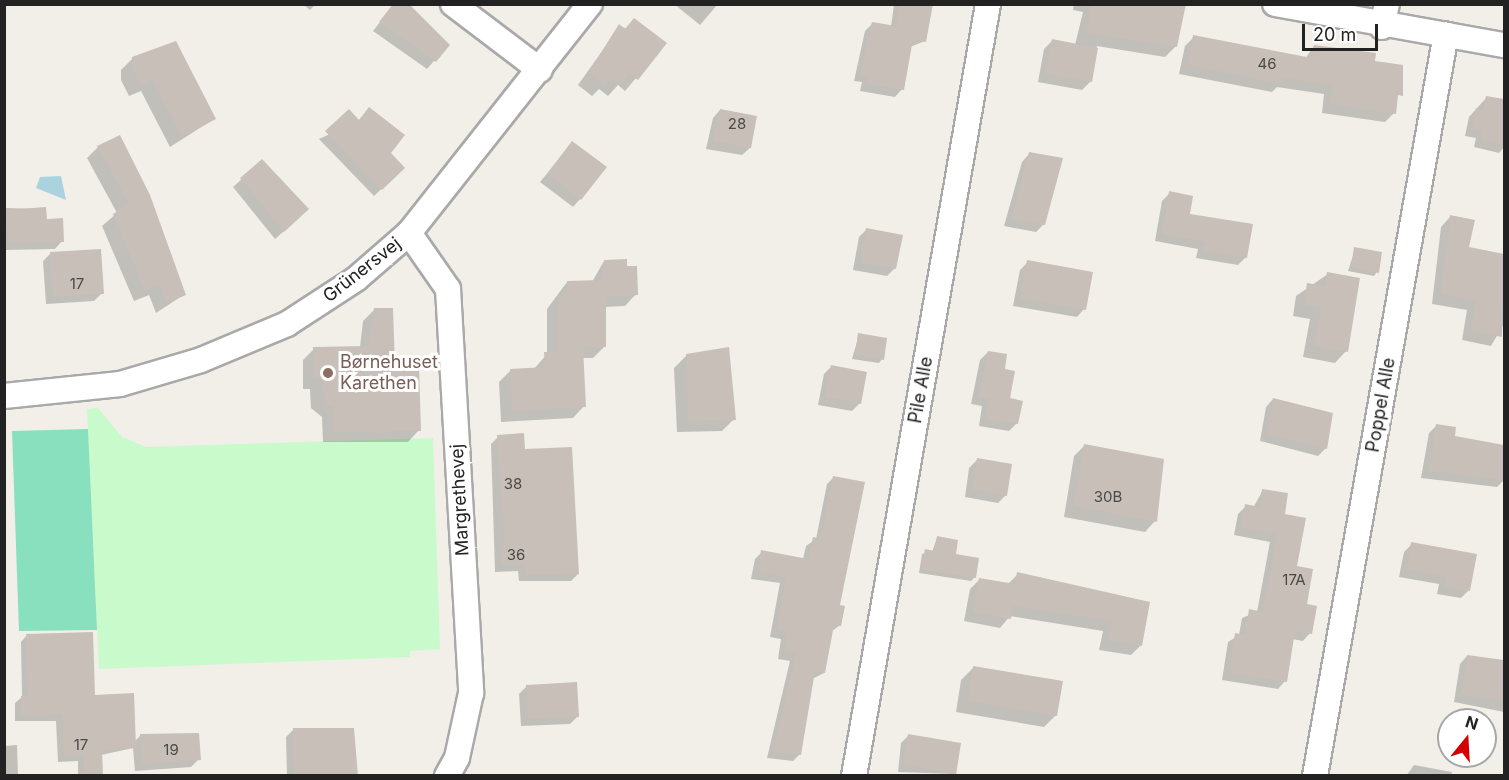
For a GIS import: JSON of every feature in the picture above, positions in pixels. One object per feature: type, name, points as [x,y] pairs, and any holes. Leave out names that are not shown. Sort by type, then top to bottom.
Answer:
[{"type":"street","points":[[453,4],[540,70]]},
{"type":"street","name":"Grünersvej","points":[[4,396],[120,384],[201,360],[287,324],[356,279],[410,232],[590,4]]},
{"type":"street","name":"Pile Alle","points":[[854,776],[988,4]]},
{"type":"street","points":[[1275,4],[1385,16],[1446,34],[1504,45]]},
{"type":"street","name":"Poppel Alle","points":[[1315,776],[1446,34]]},
{"type":"street","name":"Margrethevej","points":[[410,232],[448,289],[471,693],[457,758],[447,776]]},
{"type":"green space","points":[[98,408],[122,437],[146,447],[433,438],[440,649],[410,651],[410,657],[99,669],[87,409]]},
{"type":"green space","points":[[88,429],[97,630],[19,631],[12,431]]},
{"type":"water","points":[[61,176],[66,200],[36,188],[40,177]]},
{"type":"building","points":[[393,4],[409,4],[450,45],[436,62],[379,22]]},
{"type":"building","points":[[900,4],[933,4],[926,42],[913,39],[904,90],[867,84],[868,75],[860,74],[872,22],[896,26]]},
{"type":"building","points":[[1092,4],[1186,4],[1177,47],[1086,33]]},
{"type":"building","points":[[634,18],[667,43],[638,80],[629,74],[620,85],[611,78],[605,85],[589,72],[619,24],[625,29]]},
{"type":"building","points":[[1193,35],[1312,58],[1314,45],[1376,53],[1375,61],[1403,65],[1403,96],[1398,95],[1396,114],[1330,104],[1333,86],[1284,78],[1282,84],[1188,65]]},
{"type":"building","points":[[1052,39],[1098,48],[1092,82],[1045,74]]},
{"type":"building","points":[[176,41],[216,119],[182,137],[152,80],[141,86],[132,67],[132,57]]},
{"type":"building","points":[[1486,96],[1504,99],[1504,145],[1481,140],[1483,131],[1472,128],[1476,108],[1483,110]]},
{"type":"building","points":[[369,107],[405,135],[391,153],[405,168],[382,190],[325,131],[349,109],[359,120]]},
{"type":"building","points":[[720,109],[757,116],[751,148],[713,141]]},
{"type":"building","points":[[120,135],[150,195],[186,295],[167,303],[160,285],[145,291],[113,214],[129,204],[97,146]]},
{"type":"building","points":[[572,141],[607,167],[581,200],[547,174]]},
{"type":"building","points":[[1029,152],[1063,158],[1045,225],[1011,219]]},
{"type":"building","points":[[262,159],[309,209],[284,232],[240,178]]},
{"type":"building","points":[[1169,191],[1193,196],[1190,214],[1253,224],[1247,258],[1203,251],[1205,242],[1162,234]]},
{"type":"building","points":[[46,207],[47,219],[63,218],[64,242],[8,243],[7,210]]},
{"type":"building","points":[[1450,215],[1475,220],[1469,247],[1504,254],[1502,337],[1471,331],[1476,301],[1441,294]]},
{"type":"building","points":[[866,228],[903,235],[896,269],[860,262]]},
{"type":"building","points":[[1354,247],[1382,252],[1379,273],[1351,268]]},
{"type":"building","points":[[101,249],[104,294],[53,297],[50,252]]},
{"type":"building","points":[[627,259],[627,266],[637,266],[638,295],[606,296],[606,347],[583,347],[586,407],[512,411],[510,369],[545,367],[544,352],[558,352],[558,295],[567,295],[567,281],[602,280],[604,260]]},
{"type":"building","points":[[1027,260],[1093,272],[1086,310],[1020,298]]},
{"type":"building","points":[[1327,272],[1360,278],[1348,352],[1314,346],[1321,308],[1304,305],[1307,283],[1325,286]]},
{"type":"building","points":[[374,308],[393,308],[395,366],[419,366],[421,431],[334,432],[333,406],[327,406],[321,378],[314,378],[313,347],[369,346]]},
{"type":"building","points":[[858,333],[887,338],[884,360],[855,355]]},
{"type":"building","points":[[729,347],[736,420],[688,421],[686,354]]},
{"type":"building","points":[[988,351],[1007,354],[1005,369],[1015,371],[1010,398],[1023,401],[1018,424],[986,419],[989,399],[978,397]]},
{"type":"building","points":[[831,365],[867,372],[861,404],[825,397]]},
{"type":"building","points":[[1273,398],[1333,413],[1327,449],[1267,434]]},
{"type":"building","points":[[1436,424],[1456,427],[1455,436],[1504,445],[1504,480],[1428,471]]},
{"type":"building","points":[[524,433],[525,449],[572,447],[579,574],[525,575],[525,565],[501,565],[504,537],[497,435]]},
{"type":"building","points":[[1084,444],[1164,459],[1157,522],[1074,506]]},
{"type":"building","points":[[977,458],[1012,464],[1007,496],[972,490]]},
{"type":"building","points":[[833,476],[865,482],[840,605],[845,606],[841,626],[834,625],[825,673],[815,671],[801,755],[773,751],[796,654],[784,652],[788,632],[777,630],[786,577],[758,572],[761,550],[808,559],[813,537],[821,539]]},
{"type":"building","points":[[1262,489],[1288,493],[1285,514],[1306,518],[1297,566],[1313,569],[1307,604],[1317,606],[1312,634],[1295,631],[1287,682],[1229,673],[1235,633],[1245,635],[1249,609],[1263,612],[1277,534],[1241,528],[1245,504],[1259,507]]},
{"type":"building","points":[[937,536],[958,540],[956,554],[979,558],[976,578],[921,570],[925,549],[934,551]]},
{"type":"building","points":[[1411,542],[1477,554],[1470,591],[1444,586],[1446,577],[1406,570]]},
{"type":"building","points":[[1017,572],[1150,602],[1142,646],[1108,640],[1112,621],[1013,606],[1011,619],[973,612],[979,578],[1015,584]]},
{"type":"building","points":[[93,632],[95,695],[134,693],[136,748],[102,750],[103,776],[84,776],[84,755],[64,756],[62,715],[21,716],[21,696],[28,696],[26,634]]},
{"type":"building","points":[[1467,655],[1504,660],[1504,701],[1461,695]]},
{"type":"building","points":[[973,666],[1063,681],[1057,716],[967,701]]},
{"type":"building","points":[[577,682],[579,717],[528,719],[526,685]]},
{"type":"building","points":[[293,728],[354,728],[358,776],[294,776]]},
{"type":"building","points":[[199,733],[201,760],[142,764],[140,734]]},
{"type":"building","points":[[908,734],[961,743],[956,775],[903,764]]},
{"type":"place","name":"Børnehuset Karethen","points":[[328,373]]}]
